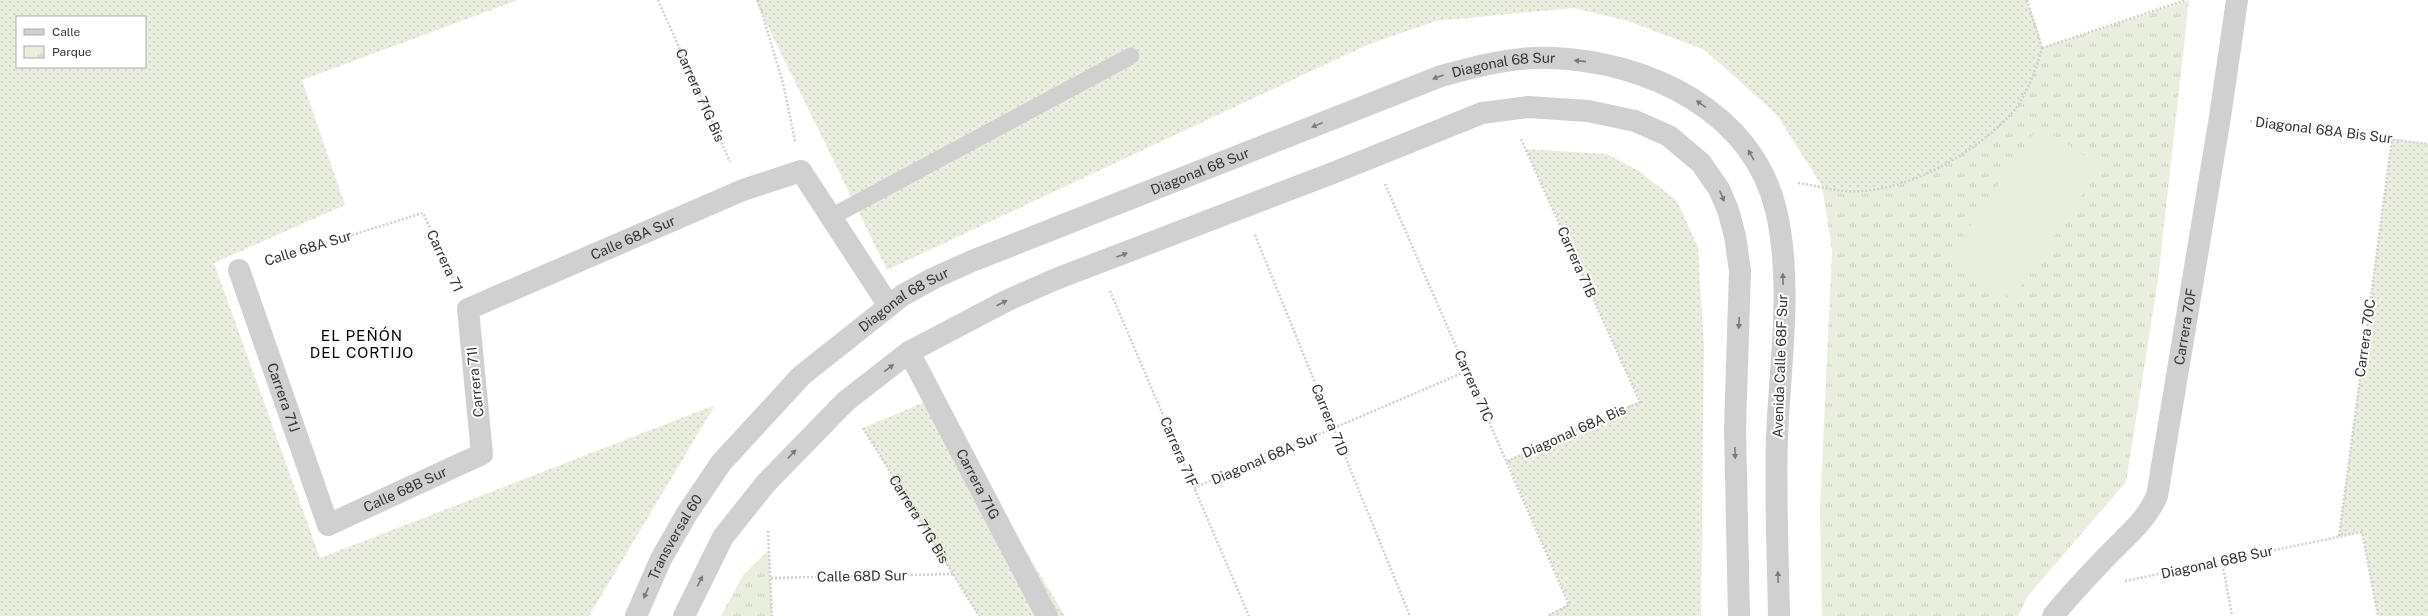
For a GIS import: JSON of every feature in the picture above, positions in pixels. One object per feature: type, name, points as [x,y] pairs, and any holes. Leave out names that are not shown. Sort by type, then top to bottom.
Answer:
[{"type":"street","name":"Carrera 70F","points":[[2053,616],[2072,592],[2139,524],[2152,507],[2157,496],[2220,117],[2236,0]]},
{"type":"street","name":"Diagonal 68 Sur","points":[[722,463],[801,376],[889,306],[934,278],[972,261],[1441,76],[1493,62],[1552,58],[1605,63],[1656,79],[1702,103],[1730,129]]},
{"type":"street","points":[[684,616],[724,537],[766,482],[846,401],[909,352],[1006,301],[1056,279],[1352,166],[1482,113],[1528,107],[1588,112],[1635,121],[1669,136],[1701,163],[1719,189],[1728,210],[1735,236],[1740,271],[1735,428],[1739,616]]},
{"type":"street","name":"Avenida Calle 68F Sur","points":[[1730,129],[1749,151],[1763,177],[1775,208],[1782,245],[1783,302],[1777,440],[1779,616]]},
{"type":"street","name":"Calle 68A Sur","points":[[468,309],[743,190],[801,171]]},
{"type":"street","points":[[801,171],[889,306]]},
{"type":"street","name":"Carrera 71J","points":[[239,270],[328,525]]},
{"type":"street","name":"Carrera 71I","points":[[468,309],[482,454]]},
{"type":"street","name":"Carrera 71G","points":[[909,352],[1047,616]]},
{"type":"street","name":"Calle 68B Sur","points":[[328,525],[482,454]]},
{"type":"street","name":"Transversal 60","points":[[636,616],[661,559],[686,515],[722,463]]},
{"type":"lane","points":[[831,217],[1131,56]]},
{"type":"path","name":"Carrera 71G Bis","points":[[658,0],[743,190]]},
{"type":"path","points":[[758,0],[783,83],[801,171]]},
{"type":"path","points":[[1763,177],[1847,191],[1889,187],[1927,174],[1978,144],[2012,112],[2036,73],[2042,48],[2027,0]]},
{"type":"path","points":[[2042,48],[2186,0]]},
{"type":"path","name":"Diagonal 68A Bis Sur","points":[[2220,117],[2428,144]]},
{"type":"path","name":"Carrera 71B","points":[[1519,136],[1640,402]]},
{"type":"path","name":"Carrera 70C","points":[[2339,536],[2392,139]]},
{"type":"path","name":"Carrera 71C","points":[[1384,182],[1569,605],[1547,616]]},
{"type":"path","name":"Carrera 71","points":[[423,213],[468,309]]},
{"type":"path","name":"Calle 68A Sur","points":[[239,270],[423,213]]},
{"type":"path","name":"Carrera 71D","points":[[1253,230],[1410,616]]},
{"type":"path","name":"Carrera 71F","points":[[1109,287],[1249,616]]},
{"type":"path","name":"Diagonal 68A Sur","points":[[1194,488],[1467,371]]},
{"type":"path","name":"Diagonal 68A Bis","points":[[1507,461],[1640,402]]},
{"type":"path","name":"Carrera 71G Bis","points":[[859,422],[979,616]]},
{"type":"path","name":"Diagonal 68B Sur","points":[[2117,583],[2362,532],[2378,616]]},
{"type":"path","points":[[769,550],[772,616]]},
{"type":"path","points":[[2222,561],[2232,616]]},
{"type":"path","name":"Calle 68D Sur","points":[[771,578],[954,574]]},
{"type":"green space","points":[[0,0],[518,0],[302,80],[345,205],[214,263],[320,558],[715,405],[589,616],[0,616]]},
{"type":"green space","points":[[755,0],[2027,0],[2042,49],[2035,74],[2017,106],[2001,124],[1972,148],[1938,169],[1904,183],[1879,188],[1846,189],[1822,186],[1777,115],[1705,50],[1628,21],[1574,8],[1436,21],[1367,45],[887,270]]},
{"type":"green space","points":[[2189,0],[2158,280],[2126,482],[2028,596],[2018,616],[1822,616],[1820,510],[1832,250],[1822,186],[1855,190],[1888,187],[1920,177],[1937,169],[1971,148],[2011,113],[2022,99],[2026,91],[2034,74],[2042,48]]},
{"type":"green space","points":[[2039,125],[2101,167],[2012,299],[1949,257]]},
{"type":"green space","points":[[2392,139],[2428,144],[2428,616],[2378,616],[2362,532],[2339,536]]},
{"type":"green space","points":[[1526,149],[1607,154],[1639,171],[1677,201],[1698,247],[1704,346],[1701,616],[1547,616],[1569,604],[1507,461],[1640,401]]},
{"type":"green space","points":[[934,398],[1065,616],[979,616],[863,428]]},
{"type":"green space","points":[[769,550],[772,616],[721,616],[743,575]]},
{"type":"district","name":"EL PEÑÓN DEL CORTIJO","points":[[362,344]]}]
